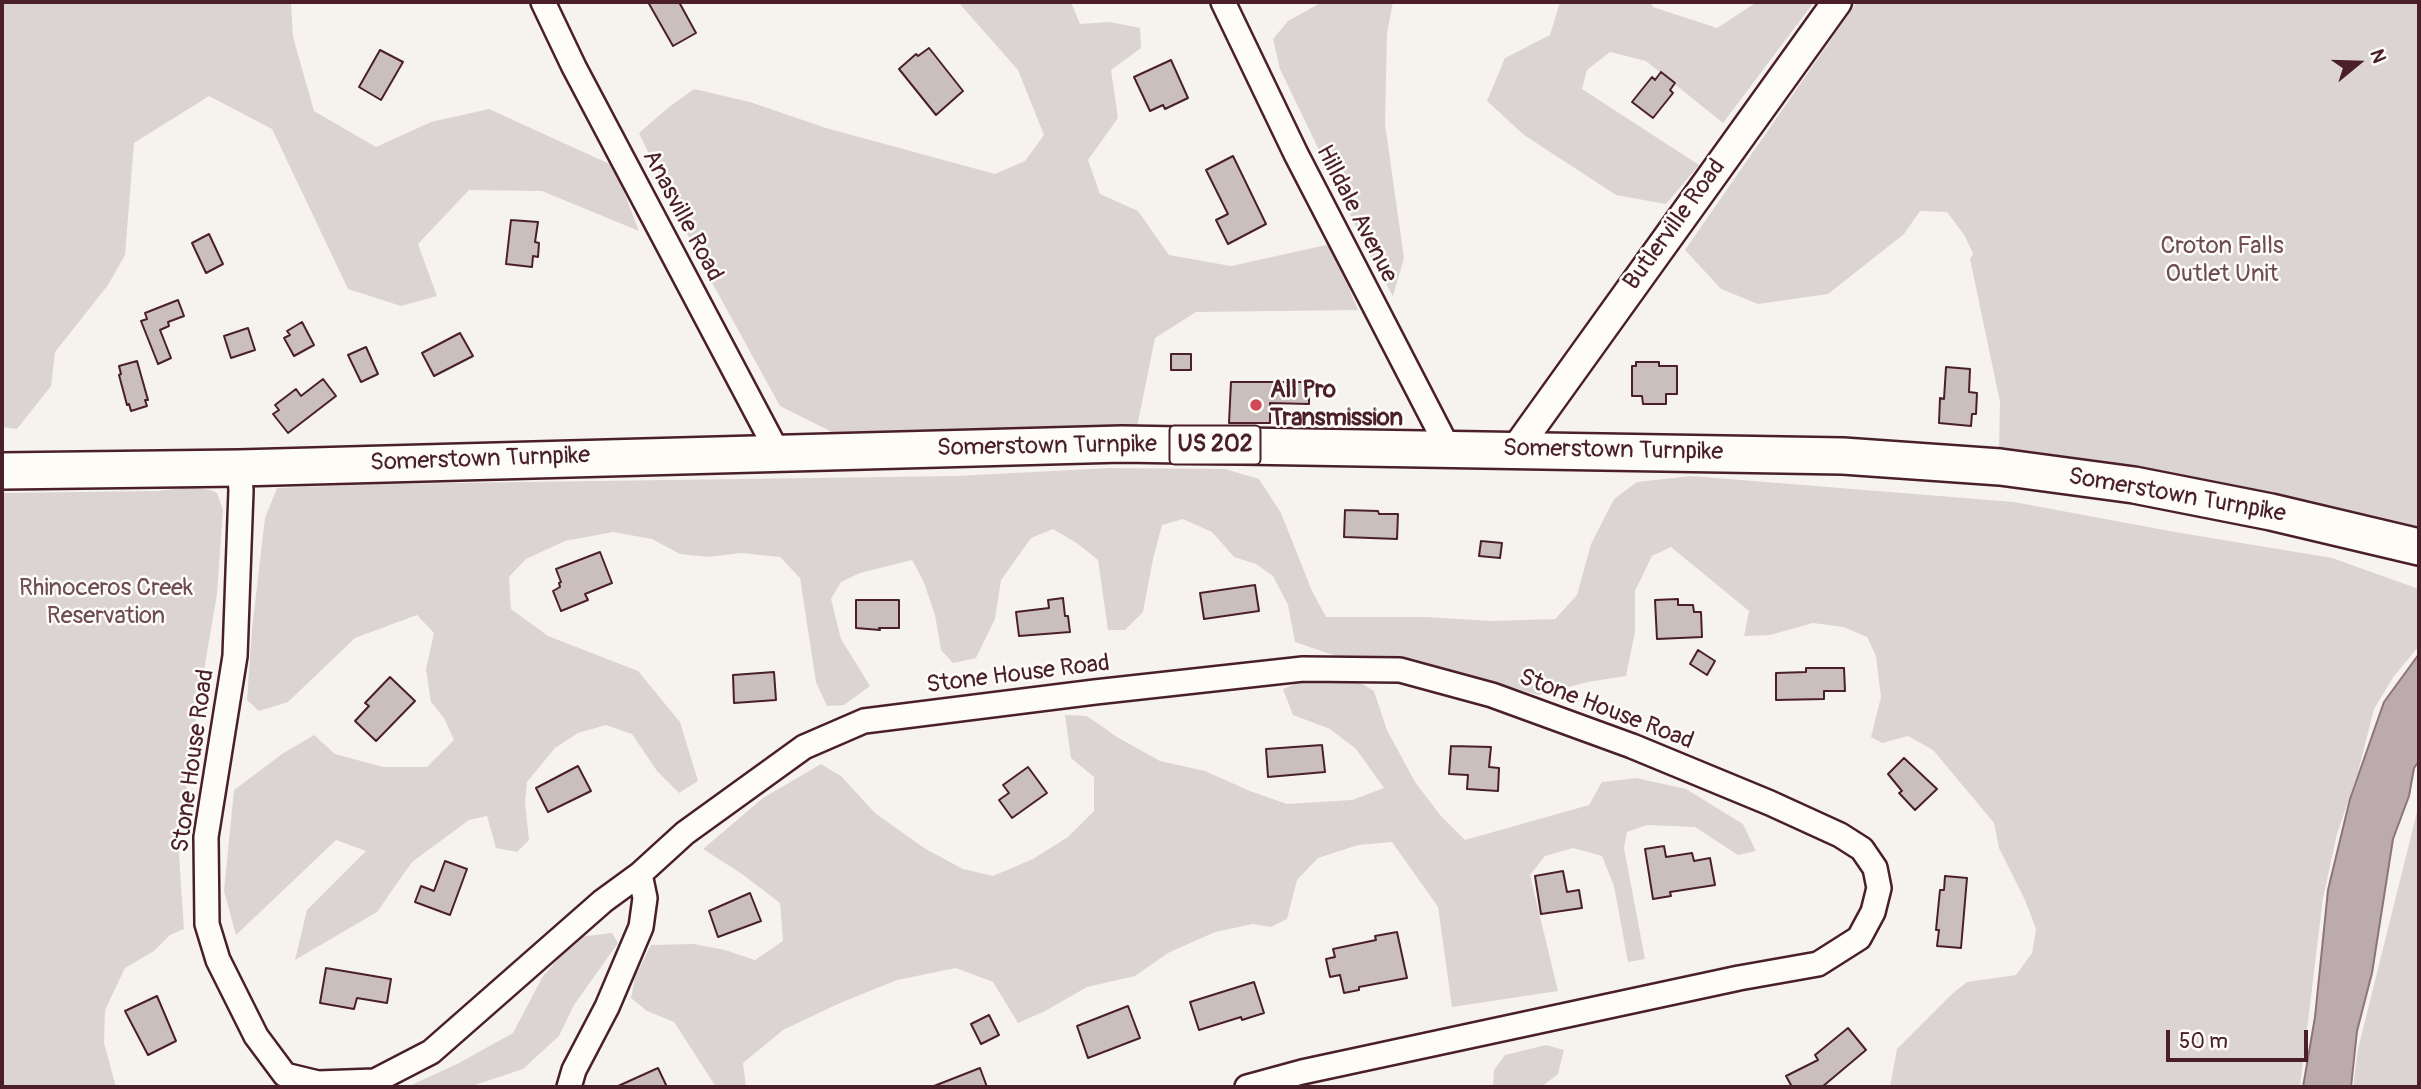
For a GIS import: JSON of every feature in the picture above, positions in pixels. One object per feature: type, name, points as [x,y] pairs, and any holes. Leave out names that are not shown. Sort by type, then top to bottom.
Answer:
[{"type":"main road","name":"Somerstown Turnpike","points":[[2,471],[239,468],[1122,444],[1843,456],[2000,467],[2134,485],[2419,547]]},
{"type":"street","name":"Anasville Road","points":[[542,2],[778,453]]},
{"type":"street","name":"Hilldale Avenue","points":[[1223,2],[1296,154],[1448,448]]},
{"type":"street","name":"Butlerville Road","points":[[1516,449],[1837,2]]},
{"type":"street","name":"Stone House Road","points":[[239,468],[241,490],[234,656],[206,837],[207,924],[218,960],[256,1036],[285,1074],[317,1085],[375,1081],[431,1052],[685,833],[804,747],[864,721],[1303,669],[1399,670],[1492,695],[1632,746],[1840,835],[1862,849],[1875,868],[1878,888],[1874,912],[1860,938],[1818,964],[1739,978],[1341,1063],[1247,1087]]},
{"type":"street","points":[[569,1087],[574,1070],[607,1007],[641,928],[645,898],[640,874]]},
{"type":"green space","points":[[2,2],[291,2],[293,37],[314,111],[376,147],[431,122],[489,109],[614,166],[639,231],[542,191],[469,190],[418,244],[437,296],[401,306],[348,289],[272,129],[209,96],[134,143],[125,255],[108,285],[55,352],[51,386],[17,429],[2,427]]},
{"type":"green space","points":[[958,2],[1071,2],[1080,24],[1110,22],[1140,28],[1141,48],[1111,70],[1118,118],[1088,160],[1100,194],[1138,211],[1169,255],[1231,266],[1331,244],[1358,310],[1196,312],[1155,338],[1137,427],[834,433],[780,406],[699,259],[639,133],[694,89],[750,102],[826,128],[995,174],[1025,161],[1044,135],[1018,70]]},
{"type":"green space","points":[[1322,2],[1393,2],[1387,33],[1385,124],[1404,258],[1393,296],[1369,254],[1280,69],[1273,39],[1288,21]]},
{"type":"green space","points":[[1560,2],[1650,2],[1653,7],[1717,28],[1757,2],[1814,2],[1723,123],[1646,61],[1610,52],[1587,70],[1582,89],[1699,165],[1666,204],[1616,195],[1524,135],[1487,101],[1505,58],[1550,35]]},
{"type":"green space","name":"Croton Falls Outlet Unit","points":[[1857,2],[2419,2],[2419,527],[1999,450],[2000,402],[1970,259],[1973,254],[1965,236],[1947,212],[1920,211],[1904,234],[1828,294],[1758,304],[1721,289],[1685,250]]},
{"type":"green space","points":[[1111,468],[1225,469],[1259,479],[1281,513],[1312,591],[1326,617],[1426,617],[1492,621],[1555,619],[1577,595],[1591,544],[1614,499],[1637,482],[1691,476],[2014,502],[2332,558],[2419,589],[2419,646],[2394,676],[2374,709],[2358,772],[2337,834],[2323,898],[2300,1087],[1890,1087],[1897,1049],[1952,994],[1967,982],[2016,975],[2032,953],[2036,929],[1999,848],[1994,823],[1933,750],[1908,736],[1882,743],[1871,737],[1881,697],[1876,656],[1867,637],[1843,627],[1813,623],[1770,635],[1744,636],[1749,611],[1671,547],[1652,556],[1635,591],[1635,632],[1626,676],[1588,682],[1538,695],[1409,658],[1345,659],[1295,642],[1288,605],[1273,576],[1256,564],[1234,557],[1212,532],[1183,519],[1162,525],[1143,612],[1125,630],[1108,630],[1098,560],[1053,529],[1031,538],[1001,580],[995,619],[976,658],[953,663],[941,650],[935,615],[923,580],[912,560],[860,573],[841,582],[831,599],[841,639],[870,686],[844,705],[827,706],[816,682],[800,578],[780,557],[741,553],[708,557],[680,554],[652,539],[613,532],[565,541],[526,559],[509,577],[511,609],[548,636],[638,671],[680,722],[698,781],[679,793],[657,771],[632,734],[606,725],[578,733],[555,748],[527,782],[525,803],[529,840],[517,852],[496,848],[487,816],[469,820],[412,862],[377,912],[295,960],[307,910],[366,851],[336,840],[236,935],[224,891],[234,790],[282,754],[314,735],[335,754],[383,767],[427,767],[454,740],[444,718],[431,702],[426,669],[434,633],[417,615],[355,638],[288,702],[259,711],[247,700],[265,518],[277,488],[380,484],[956,476]]},
{"type":"green space","name":"Rhinoceros Creek Reservation","points":[[191,487],[217,493],[223,510],[217,594],[190,753],[179,856],[184,929],[170,935],[154,951],[125,968],[105,1010],[104,1043],[116,1087],[2,1087],[2,493],[158,491]]},
{"type":"green space","points":[[1351,677],[1374,691],[1387,730],[1415,782],[1441,816],[1465,840],[1589,805],[1602,782],[1636,778],[1686,789],[1743,824],[1756,851],[1738,855],[1695,827],[1647,825],[1627,832],[1624,848],[1645,959],[1628,962],[1614,886],[1602,856],[1573,848],[1545,856],[1530,875],[1558,991],[1452,1007],[1438,907],[1392,842],[1358,845],[1318,858],[1297,880],[1287,919],[1271,927],[1253,924],[1215,932],[1168,953],[1135,976],[1087,987],[1018,1023],[993,982],[956,968],[897,980],[783,1030],[743,1063],[746,1087],[716,1087],[674,1022],[647,1011],[631,998],[635,977],[651,945],[694,944],[755,960],[783,941],[780,903],[703,849],[763,798],[821,764],[841,776],[875,813],[924,848],[963,869],[993,876],[1033,859],[1068,837],[1094,811],[1094,777],[1071,758],[1065,715],[1087,716],[1117,737],[1160,761],[1205,771],[1287,804],[1352,800],[1384,788],[1356,749],[1330,729],[1293,715],[1283,689],[1309,678]]},
{"type":"green space","points":[[2419,804],[2419,1087],[2353,1087],[2358,1049]]},
{"type":"green space","points":[[612,933],[618,943],[574,1005],[559,1036],[523,1069],[469,1087],[407,1087],[459,1063],[513,1033],[543,976],[578,937]]},
{"type":"green space","points":[[1546,1045],[1564,1050],[1558,1074],[1541,1087],[1493,1087],[1494,1070],[1505,1055]]},
{"type":"shaded area","points":[[2419,654],[2419,761],[2414,768],[2409,796],[2393,839],[2372,973],[2357,1031],[2351,1087],[2303,1087],[2315,1017],[2328,890],[2350,799],[2384,702]]},
{"type":"building","points":[[648,2],[679,2],[696,33],[673,46]]},
{"type":"building","points":[[929,48],[963,91],[936,115],[899,69],[916,54],[918,56]]},
{"type":"building","points":[[380,50],[403,62],[381,100],[359,87]]},
{"type":"building","points":[[1171,60],[1188,98],[1165,109],[1163,105],[1150,111],[1134,77]]},
{"type":"building","points":[[1661,72],[1675,83],[1670,90],[1673,93],[1653,118],[1632,102],[1652,77],[1655,80]]},
{"type":"building","points":[[1233,156],[1266,224],[1228,244],[1216,220],[1228,214],[1206,170]]},
{"type":"building","points":[[511,220],[538,222],[535,242],[539,243],[538,257],[533,256],[532,267],[506,264]]},
{"type":"building","points":[[209,234],[223,264],[206,273],[192,243]]},
{"type":"building","points":[[178,300],[184,316],[168,322],[169,326],[160,330],[171,358],[158,364],[141,321],[147,319],[145,313]]},
{"type":"building","points":[[302,322],[314,345],[294,356],[284,338],[290,335],[287,331]]},
{"type":"building","points":[[248,328],[255,350],[231,358],[224,336]]},
{"type":"building","points":[[460,333],[473,356],[434,376],[422,353]]},
{"type":"building","points":[[366,347],[378,374],[361,382],[348,355]]},
{"type":"building","points":[[1171,354],[1191,354],[1191,370],[1171,370]]},
{"type":"building","points":[[137,361],[148,400],[145,400],[147,406],[131,411],[119,375],[119,366]]},
{"type":"building","points":[[1636,362],[1659,362],[1659,366],[1677,366],[1677,394],[1666,394],[1666,404],[1643,404],[1642,396],[1632,396],[1632,366],[1636,366]]},
{"type":"building","points":[[1946,367],[1970,369],[1969,392],[1977,393],[1976,414],[1972,414],[1971,426],[1939,423],[1940,398],[1944,399]]},
{"type":"building","points":[[323,379],[336,396],[288,433],[273,414],[279,410],[275,405],[296,389],[301,396]]},
{"type":"building","points":[[1231,382],[1309,382],[1309,404],[1270,403],[1270,423],[1229,423]]},
{"type":"building","points":[[1345,510],[1398,514],[1397,539],[1344,537]]},
{"type":"building","points":[[1481,541],[1502,543],[1500,558],[1479,556]]},
{"type":"building","points":[[600,552],[612,583],[585,594],[588,600],[561,611],[553,591],[560,587],[561,582],[556,569]]},
{"type":"building","points":[[1255,585],[1259,611],[1204,619],[1200,593]]},
{"type":"building","points":[[1063,598],[1070,632],[1019,636],[1016,612],[1049,608],[1048,600]]},
{"type":"building","points":[[1678,599],[1678,605],[1693,605],[1694,612],[1701,612],[1702,637],[1657,639],[1655,600]]},
{"type":"building","points":[[856,600],[899,600],[899,628],[856,628]]},
{"type":"building","points":[[1698,650],[1715,661],[1707,675],[1690,664]]},
{"type":"building","points":[[1806,668],[1844,668],[1845,691],[1824,691],[1824,699],[1776,700],[1776,673],[1806,672]]},
{"type":"building","points":[[774,672],[776,700],[734,703],[733,675]]},
{"type":"building","points":[[390,677],[415,701],[376,741],[355,721],[369,706],[365,703]]},
{"type":"building","points":[[1322,745],[1325,772],[1268,777],[1266,749]]},
{"type":"building","points":[[1451,746],[1491,747],[1489,767],[1499,768],[1498,791],[1467,789],[1468,775],[1449,774]]},
{"type":"building","points":[[1904,758],[1937,789],[1915,810],[1899,793],[1902,791],[1888,774]]},
{"type":"building","points":[[578,766],[591,791],[548,812],[536,788]]},
{"type":"building","points":[[1028,767],[1047,793],[1012,818],[999,800],[1009,793],[1003,785]]},
{"type":"building","points":[[1664,846],[1666,857],[1692,853],[1694,861],[1710,858],[1715,885],[1670,892],[1671,896],[1653,899],[1645,849]]},
{"type":"building","points":[[445,861],[467,869],[450,915],[415,902],[421,886],[434,891]]},
{"type":"building","points":[[1563,871],[1567,892],[1579,890],[1582,908],[1541,914],[1535,876]]},
{"type":"building","points":[[1945,876],[1967,878],[1961,948],[1937,946],[1940,890],[1944,890]]},
{"type":"building","points":[[750,893],[761,921],[718,937],[709,911]]},
{"type":"building","points":[[1397,932],[1407,978],[1359,987],[1359,990],[1344,993],[1340,975],[1330,977],[1326,959],[1335,957],[1333,949],[1376,940],[1375,936]]},
{"type":"building","points":[[326,968],[391,979],[387,1003],[357,998],[354,1009],[320,1003]]},
{"type":"building","points":[[1254,982],[1264,1013],[1199,1030],[1190,1002]]},
{"type":"building","points":[[157,996],[176,1041],[148,1055],[125,1011]]},
{"type":"building","points":[[1128,1006],[1140,1038],[1088,1058],[1077,1026]]},
{"type":"building","points":[[989,1015],[999,1035],[981,1044],[971,1024]]},
{"type":"building","points":[[1848,1028],[1866,1050],[1822,1087],[1792,1087],[1786,1076],[1818,1060],[1815,1055]]},
{"type":"building","points":[[658,1068],[667,1087],[616,1087]]},
{"type":"building","points":[[980,1068],[987,1087],[934,1087],[934,1086]]},
{"type":"place","name":"All Pro Transmission","points":[[1256,405]]}]
